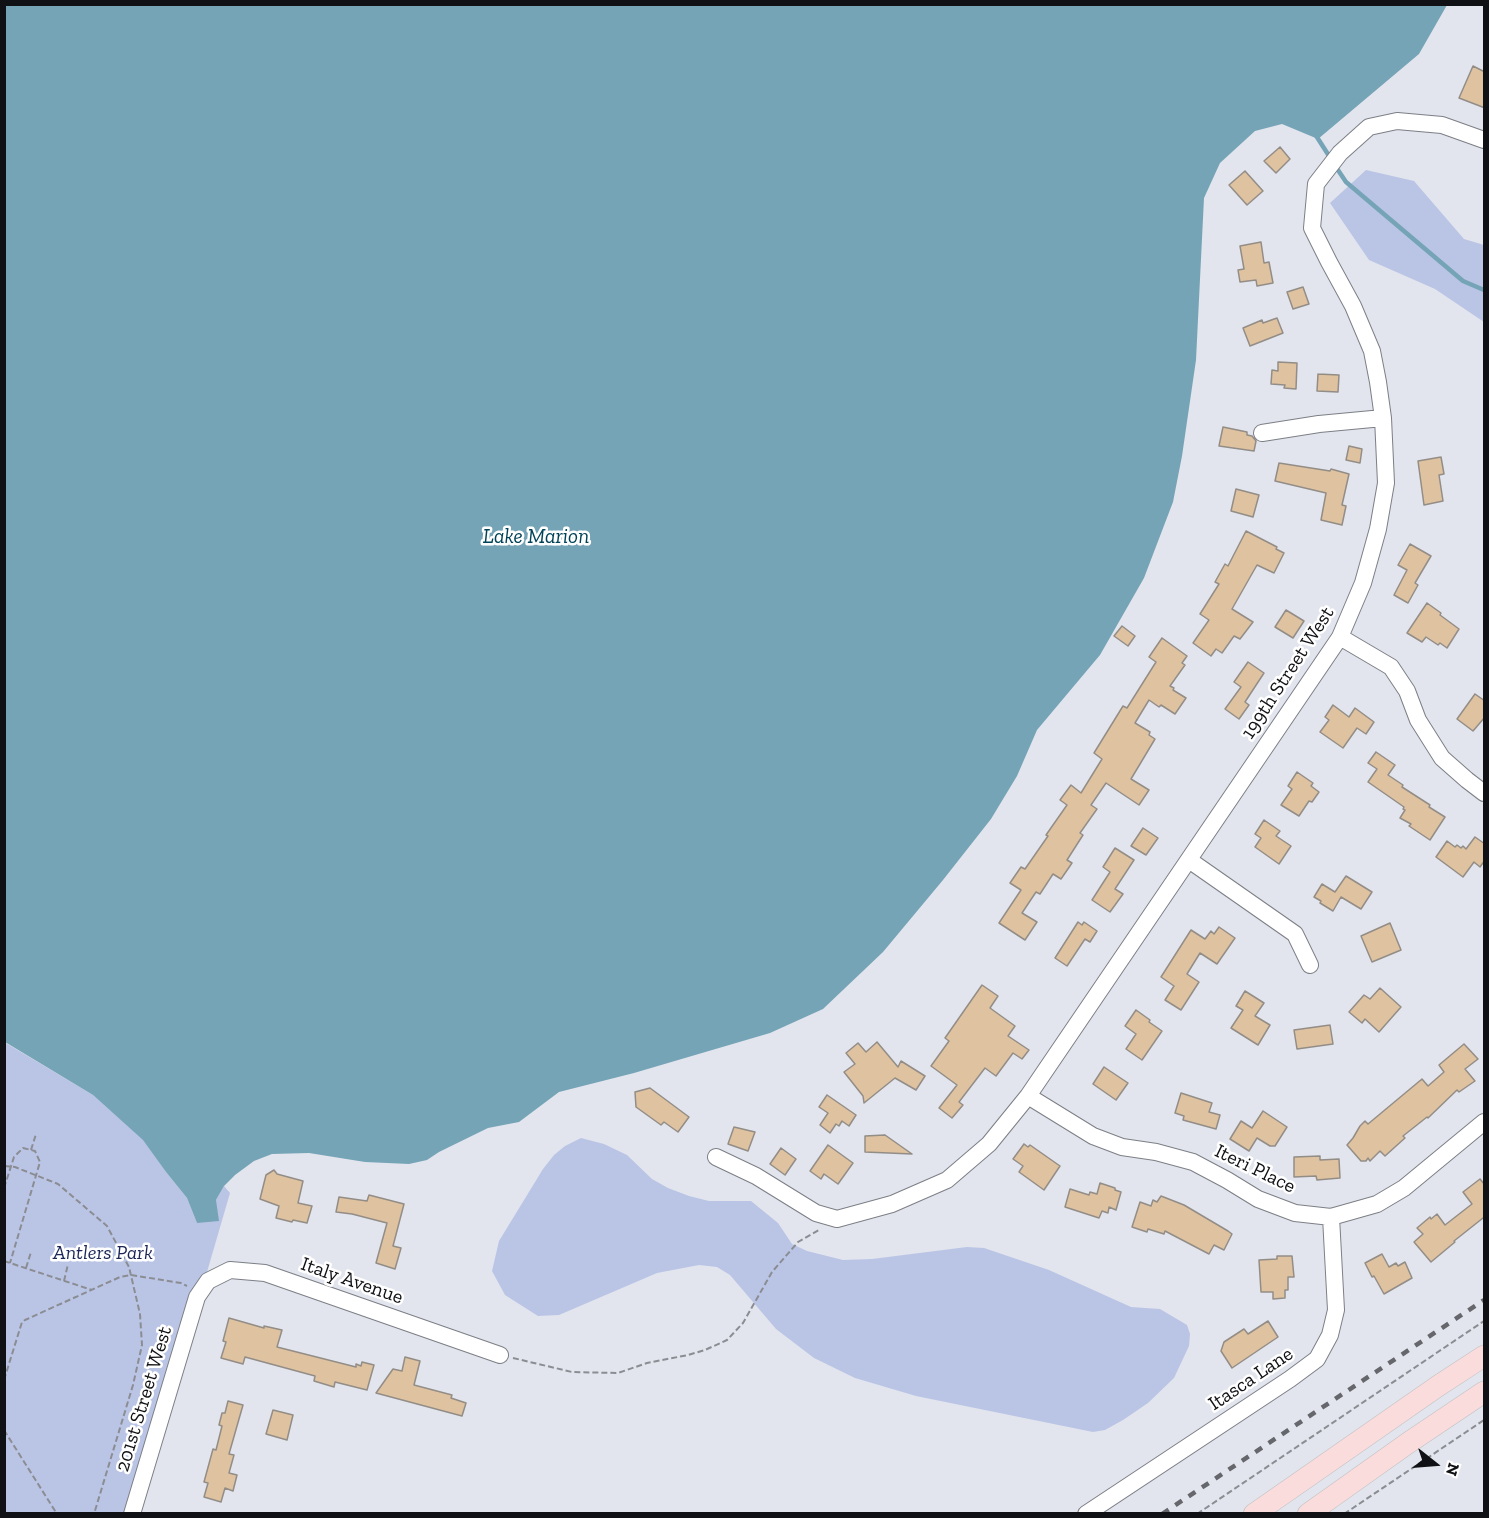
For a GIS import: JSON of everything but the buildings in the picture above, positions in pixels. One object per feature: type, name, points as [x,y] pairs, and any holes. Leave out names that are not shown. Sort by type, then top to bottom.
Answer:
[{"type":"main road","points":[[1254,1514],[1485,1356]]},
{"type":"main road","points":[[1308,1514],[1485,1392]]},
{"type":"street","name":"199th Street West","points":[[837,1219],[892,1204],[947,1180],[989,1144],[1028,1096],[1340,637],[1364,584],[1378,529],[1386,483],[1383,418],[1372,351],[1353,306],[1312,228],[1316,184],[1340,153],[1369,127],[1397,121],[1442,125],[1485,140]]},
{"type":"street","points":[[1262,433],[1319,424],[1383,418]]},
{"type":"street","points":[[1340,637],[1391,667],[1407,691],[1418,720],[1442,758],[1485,793]]},
{"type":"street","points":[[1189,860],[1296,934],[1310,965]]},
{"type":"street","name":"Iteri Place","points":[[1028,1096],[1093,1136],[1122,1147],[1156,1152],[1193,1162],[1258,1199],[1295,1213],[1331,1217],[1377,1204],[1404,1188],[1485,1122]]},
{"type":"street","points":[[716,1157],[756,1176],[816,1213],[837,1219]]},
{"type":"street","name":"Itasca Lane","points":[[1086,1514],[1317,1359],[1330,1335],[1336,1310],[1331,1217]]},
{"type":"street","name":"Italy Avenue","points":[[199,1295],[208,1281],[230,1270],[266,1273],[500,1355]]},
{"type":"street","name":"201st Street West","points":[[132,1514],[199,1295]]},
{"type":"path","points":[[31,1150],[36,1134]]},
{"type":"path","points":[[4,1188],[14,1157],[23,1148],[35,1151],[40,1162],[10,1263]]},
{"type":"path","points":[[4,1167],[15,1167],[58,1184],[107,1226],[129,1267],[140,1314],[142,1345],[133,1385],[94,1514]]},
{"type":"path","points":[[500,1355],[572,1372],[618,1373],[647,1363],[705,1350],[727,1340],[743,1323],[772,1272],[798,1242],[837,1219]]},
{"type":"path","points":[[26,1268],[31,1252]]},
{"type":"path","points":[[4,1261],[92,1290]]},
{"type":"path","points":[[64,1281],[68,1264]]},
{"type":"path","points":[[4,1380],[22,1322],[120,1277],[131,1275],[181,1283],[199,1295]]},
{"type":"path","points":[[1197,1514],[1485,1321]]},
{"type":"path","points":[[1344,1514],[1485,1420]]},
{"type":"path","points":[[4,1430],[57,1514]]},
{"type":"green space","points":[[1366,170],[1414,181],[1464,239],[1484,245],[1484,322],[1435,289],[1369,260],[1330,203]]},
{"type":"green space","name":"Antlers Park","points":[[4,1042],[93,1095],[144,1140],[187,1198],[197,1223],[224,1186],[230,1193],[207,1272],[201,1278],[125,1513],[5,1513]]},
{"type":"green space","points":[[581,1138],[604,1144],[627,1155],[652,1179],[689,1196],[709,1201],[751,1201],[778,1223],[792,1244],[807,1251],[843,1260],[872,1259],[967,1247],[984,1248],[1049,1270],[1131,1307],[1160,1309],[1187,1325],[1190,1334],[1189,1346],[1174,1378],[1148,1403],[1105,1430],[1093,1432],[916,1396],[855,1378],[814,1358],[776,1329],[730,1275],[717,1267],[699,1265],[657,1273],[559,1315],[538,1316],[505,1295],[492,1271],[499,1241],[554,1155]]},
{"type":"water","name":"Lake Marion","points":[[4,5],[1447,5],[1419,54],[1318,139],[1282,124],[1255,131],[1220,163],[1204,198],[1196,360],[1182,456],[1173,502],[1144,578],[1100,655],[1037,730],[1017,776],[991,819],[883,952],[823,1009],[770,1033],[634,1073],[559,1092],[519,1122],[488,1128],[427,1160],[409,1164],[365,1162],[309,1153],[272,1154],[254,1161],[224,1186],[216,1200],[219,1221],[197,1223],[187,1198],[143,1140],[93,1095],[5,1042]]},
{"type":"waterway","points":[[1315,134],[1331,159]]},
{"type":"waterway","points":[[1336,167],[1346,182],[1463,281],[1484,290]]},
{"type":"railway","points":[[1162,1514],[1484,1300]]}]
